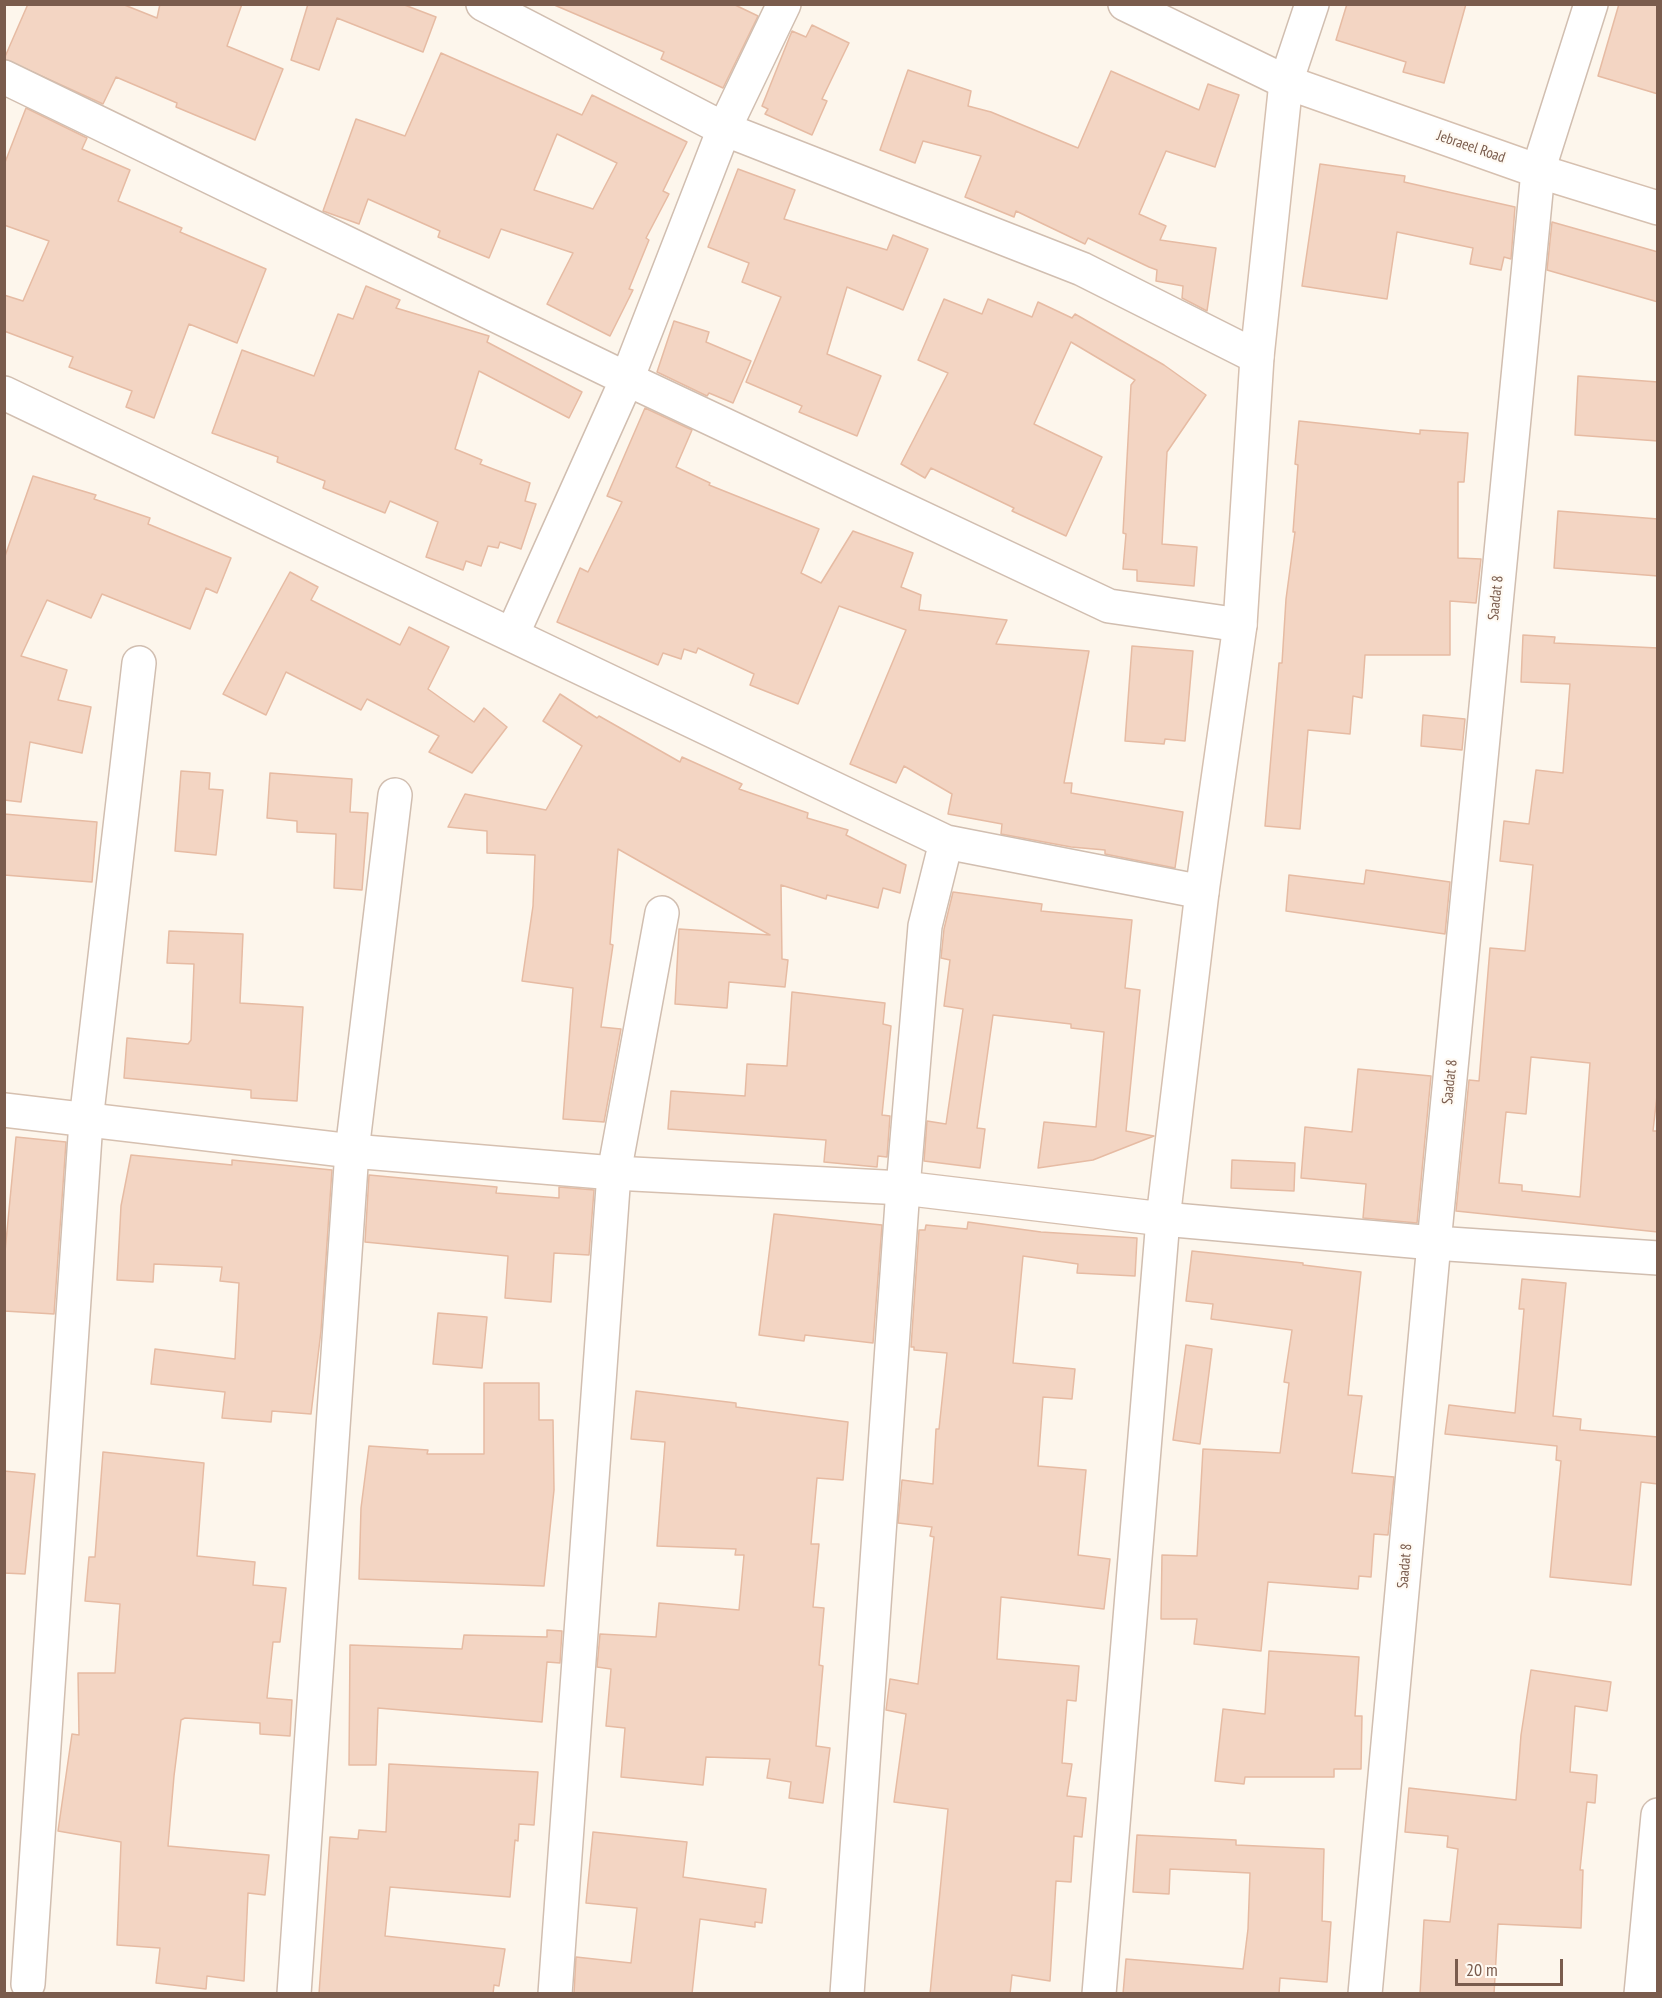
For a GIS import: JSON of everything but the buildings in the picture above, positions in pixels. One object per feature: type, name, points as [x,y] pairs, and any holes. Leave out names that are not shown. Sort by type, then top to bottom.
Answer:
[{"type":"street","points":[[483,4],[724,129],[1083,268],[1257,357]]},
{"type":"street","points":[[512,636],[627,380],[724,129],[784,4]]},
{"type":"street","name":"Jebraeel Road","points":[[1125,4],[1286,82],[1538,171],[1658,208]]},
{"type":"street","points":[[1099,1994],[1163,1219],[1202,892],[1240,625],[1257,357],[1286,82],[1312,4]]},
{"type":"street","name":"Saadat 8","points":[[1365,1994],[1434,1243],[1538,171],[1591,4]]},
{"type":"street","points":[[4,77],[627,380],[1109,606],[1240,625]]},
{"type":"street","points":[[4,393],[946,842],[1202,892]]},
{"type":"street","points":[[28,1984],[86,1121],[139,663]]},
{"type":"street","points":[[294,1994],[352,1151],[395,795]]},
{"type":"street","points":[[847,1994],[903,1188],[925,926],[946,842]]},
{"type":"street","points":[[555,1994],[614,1173],[662,913]]},
{"type":"street","points":[[4,1110],[352,1151],[614,1173],[903,1188],[1163,1219],[1434,1243],[1658,1258]]},
{"type":"street","points":[[1641,1994],[1658,1815]]}]
